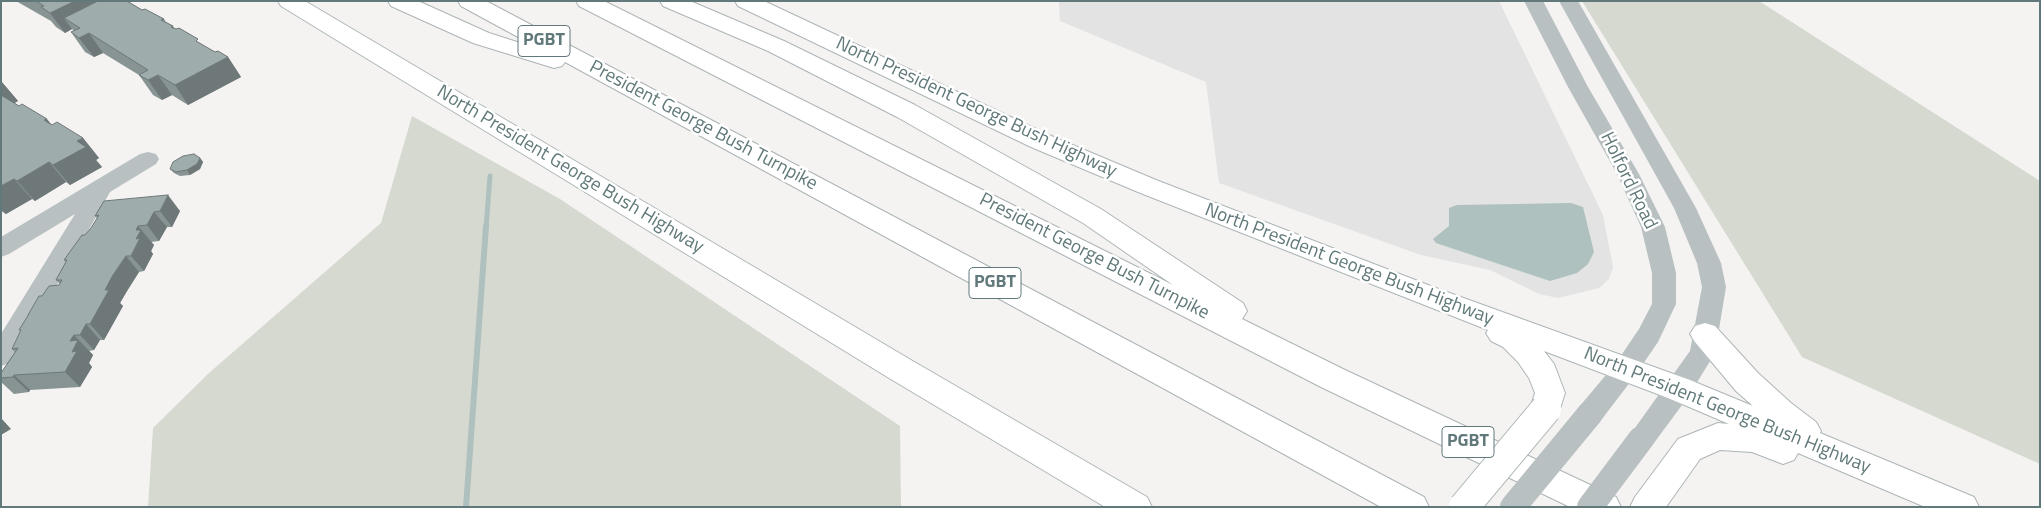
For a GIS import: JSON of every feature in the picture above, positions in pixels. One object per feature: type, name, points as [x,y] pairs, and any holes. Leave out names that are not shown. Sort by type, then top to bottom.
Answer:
[{"type":"main road","name":"North President George Bush Highway","points":[[289,1],[900,369],[1135,507]]},
{"type":"main road","points":[[400,1],[481,38],[618,81]]},
{"type":"main road","name":"President George Bush Turnpike","points":[[470,1],[1412,507]]},
{"type":"main road","name":"President George Bush Turnpike","points":[[586,1],[1332,378],[1604,507]]},
{"type":"main road","points":[[671,1],[776,46],[906,111],[1083,211],[1332,378]]},
{"type":"main road","name":"North President George Bush Highway","points":[[746,1],[1040,141],[1147,186],[1444,302],[1679,389],[1958,505]]},
{"type":"main road","points":[[1444,302],[1512,340],[1529,354],[1542,373],[1550,393],[1546,409],[1464,507]]},
{"type":"main road","points":[[1706,334],[1747,382],[1780,412],[1834,453]]},
{"type":"main road","points":[[1647,507],[1689,449],[1718,436],[1753,439],[1887,489],[1958,505]]},
{"type":"street","name":"Holford Road","points":[[1513,507],[1625,370],[1649,335],[1664,304],[1664,272],[1653,227],[1628,174],[1578,87],[1533,1]]},
{"type":"street","name":"Holford Road","points":[[1568,1],[1685,208],[1704,251],[1714,287],[1702,353],[1679,389],[1590,507]]},
{"type":"street","points":[[4,249],[148,159]]},
{"type":"street","points":[[1,356],[61,259],[101,188]]},
{"type":"shaded area","points":[[1059,1],[1499,1],[1603,215],[1613,267],[1609,279],[1599,288],[1558,298],[1539,294],[1490,270],[1421,255],[1219,183],[1206,82],[1060,21]]},
{"type":"shaded area","points":[[1582,1],[1759,1],[2040,181],[2040,464],[1802,357]]},
{"type":"shaded area","points":[[412,116],[560,199],[900,426],[901,507],[148,507],[153,428],[209,373],[381,223]]},
{"type":"shaded area","points":[[1571,203],[1583,207],[1594,252],[1588,264],[1577,273],[1550,281],[1436,243],[1433,239],[1449,226],[1449,208],[1457,205]]},
{"type":"building","points":[[36,1],[75,1],[50,13]]},
{"type":"building","points":[[98,1],[127,1],[142,10],[145,9],[164,19],[161,20],[173,26],[171,27],[179,28],[198,39],[196,41],[228,57],[175,85],[158,75],[148,80],[139,75],[148,70],[89,33],[79,38],[71,32],[80,28],[64,18]]},
{"type":"building","points":[[1,95],[19,106],[22,104],[47,119],[44,120],[52,125],[57,122],[83,138],[77,141],[86,147],[53,165],[49,162],[17,181],[14,179],[1,186]]},
{"type":"building","points":[[194,154],[200,158],[197,164],[187,170],[176,172],[170,169],[173,162],[183,156]]},
{"type":"building","points":[[168,195],[160,211],[154,212],[147,225],[138,226],[136,230],[141,230],[136,239],[140,238],[131,256],[126,256],[113,275],[105,290],[109,290],[90,324],[86,324],[80,335],[74,335],[70,341],[78,340],[72,352],[77,351],[65,372],[14,375],[13,377],[1,378],[1,373],[18,348],[12,349],[21,330],[19,330],[39,296],[42,296],[49,286],[59,285],[62,280],[56,280],[67,260],[64,260],[82,235],[85,235],[91,228],[99,215],[95,216],[104,201]]},
{"type":"waterway","points":[[486,228],[490,176]]},
{"type":"waterway","points":[[466,507],[486,226]]}]
